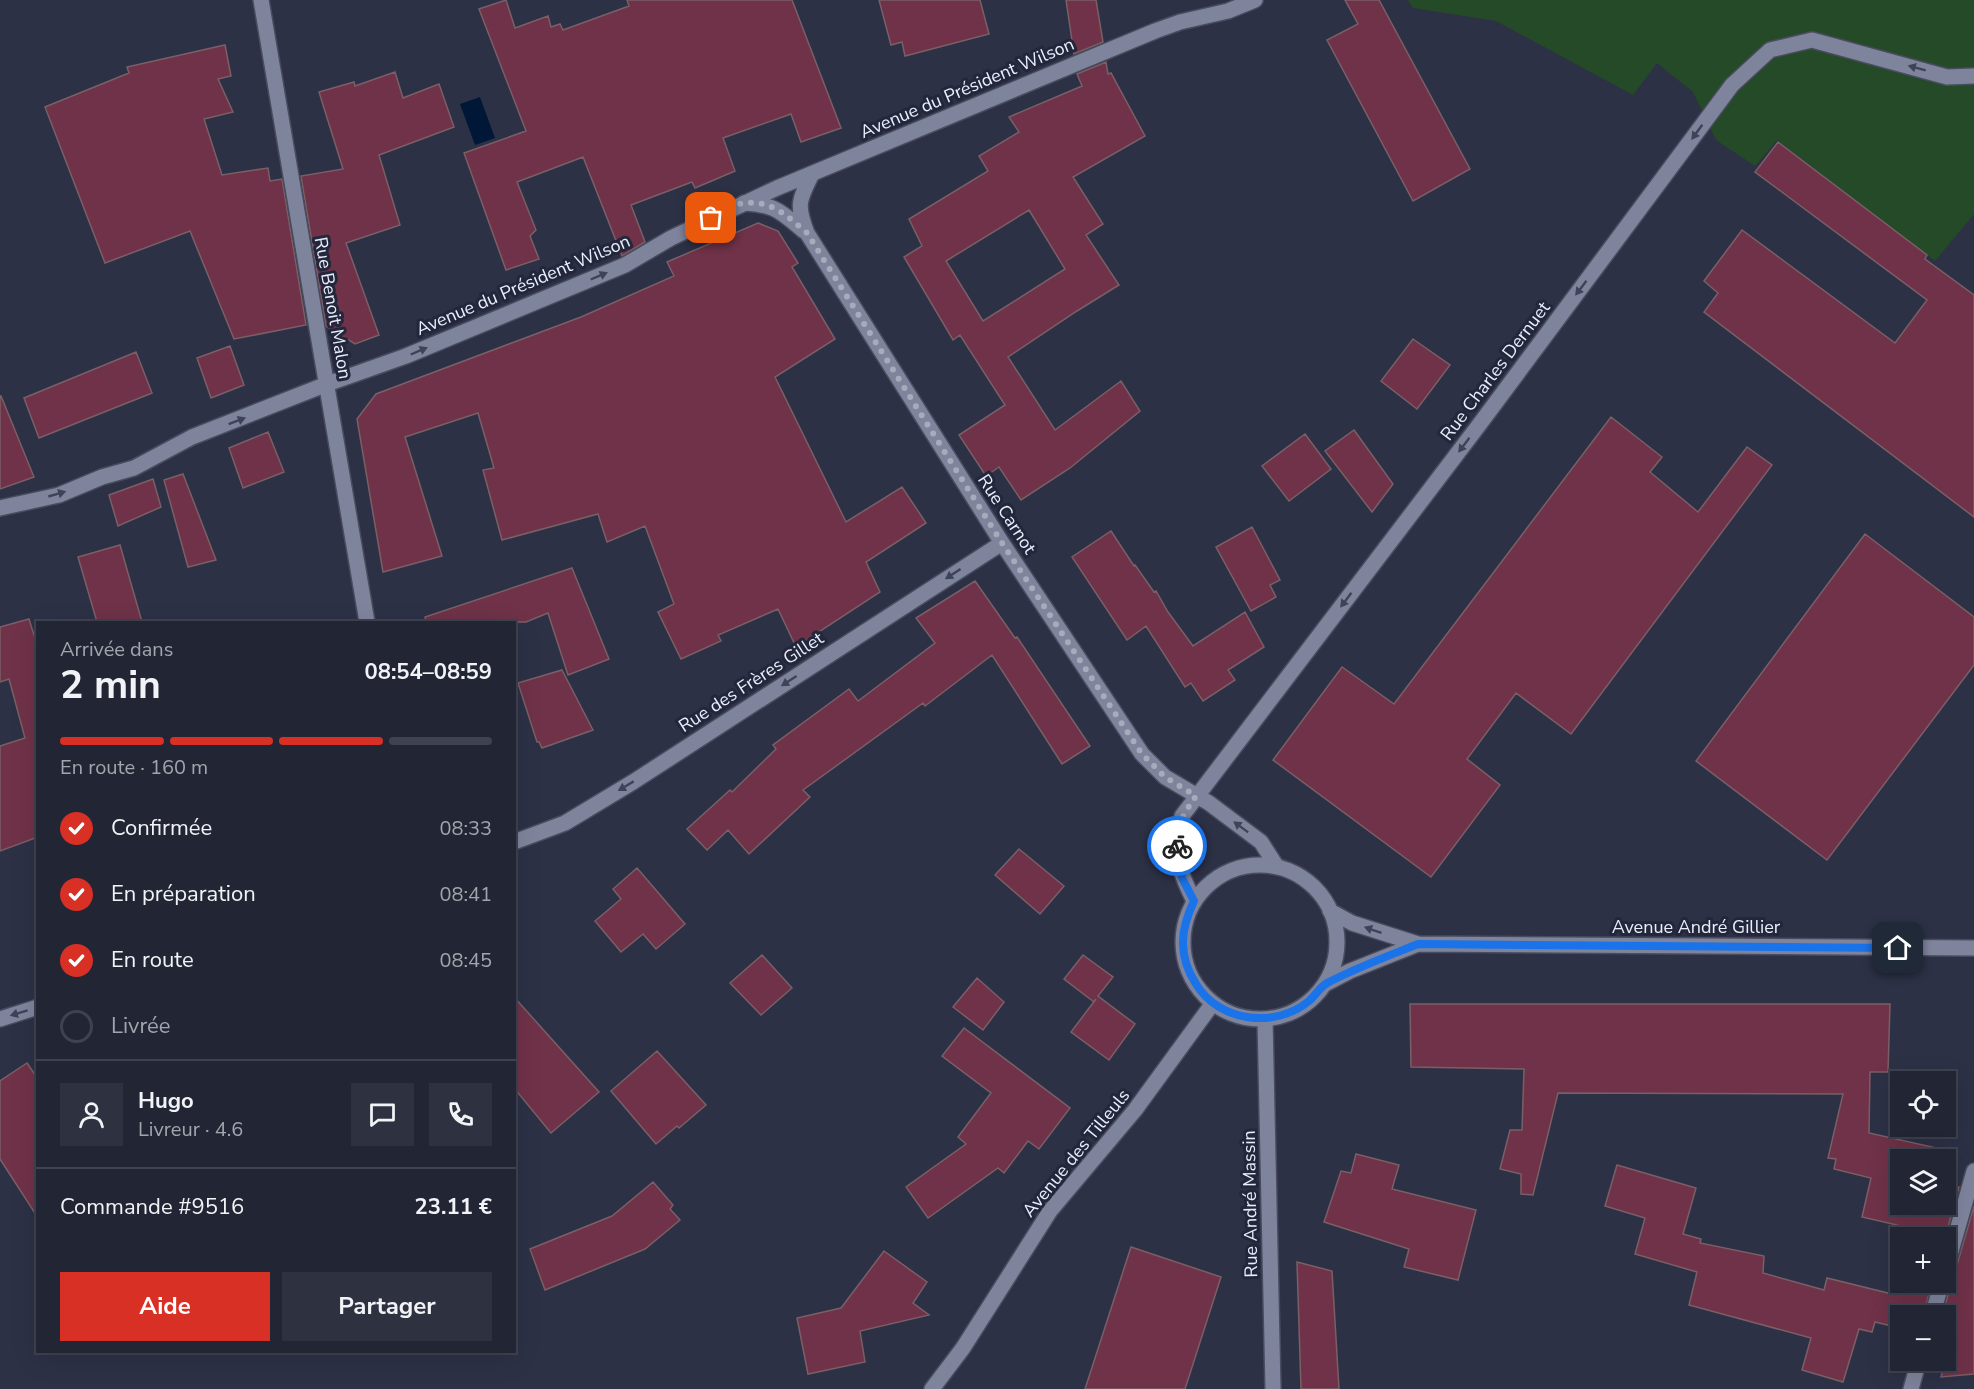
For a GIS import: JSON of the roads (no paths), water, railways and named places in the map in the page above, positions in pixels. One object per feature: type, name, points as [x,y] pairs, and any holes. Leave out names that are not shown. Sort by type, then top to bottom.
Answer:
[{"type":"street","name":"Rue Benoit Malon","points":[[261,0],[367,621]]},
{"type":"street","name":"Avenue du Président Wilson","points":[[0,508],[59,495],[102,477],[134,468],[192,437],[406,356],[625,265],[671,238],[812,174],[1155,31],[1180,22],[1228,11],[1255,0]]},
{"type":"street","name":"Rue Charles Dernuet","points":[[1194,901],[1182,878],[1177,858],[1176,837],[1182,816],[1486,416],[1732,85],[1770,50],[1812,40],[1947,77],[1974,76]]},
{"type":"street","name":"Rue Carnot","points":[[812,174],[801,195],[799,214],[807,233],[1002,543],[1142,754],[1165,777],[1209,803],[1261,842],[1277,867]]},
{"type":"street","name":"Rue Carnot","points":[[744,203],[766,204],[779,210],[807,233]]},
{"type":"street","name":"Rue des Frères Gillet","points":[[516,841],[565,823],[633,782],[1002,543]]},
{"type":"street","points":[[1258,865],[1277,867],[1309,882],[1322,895],[1336,929],[1337,948],[1333,967],[1324,984],[1309,1001],[1288,1013],[1266,1019],[1238,1016],[1213,1003],[1189,974],[1184,956],[1183,937],[1186,918],[1194,901],[1206,886],[1222,875],[1239,867],[1258,865]]},
{"type":"street","name":"Avenue André Gillier","points":[[1330,911],[1360,926],[1418,944],[1974,948]]},
{"type":"street","name":"Avenue André Gillier","points":[[1324,984],[1418,944]]},
{"type":"street","name":"Avenue des Tilleuls","points":[[932,1389],[963,1348],[1050,1211],[1135,1110],[1213,1003]]},
{"type":"street","points":[[0,1019],[36,1008]]},
{"type":"street","name":"Rue André Massin","points":[[1266,1019],[1273,1389]]},
{"type":"street","points":[[1956,1234],[1974,1171]]},
{"type":"street","points":[[1911,1389],[1916,1371]]},
{"type":"water","points":[[480,97],[495,138],[475,145],[460,104]]}]
